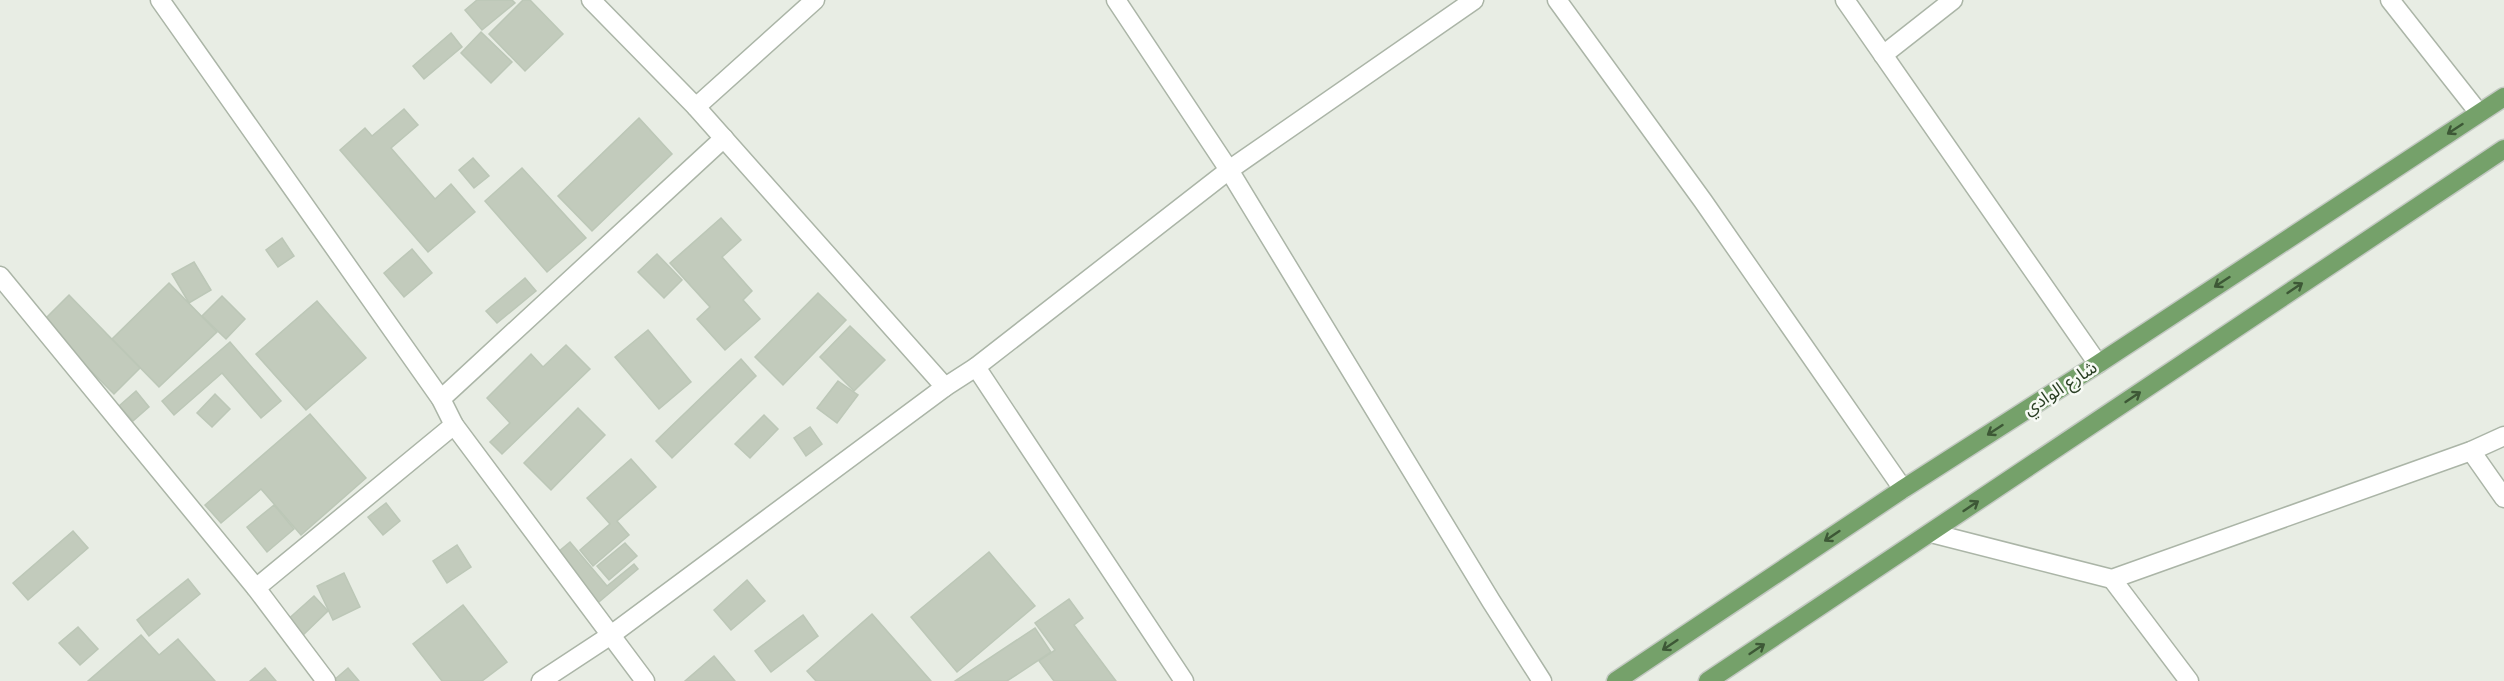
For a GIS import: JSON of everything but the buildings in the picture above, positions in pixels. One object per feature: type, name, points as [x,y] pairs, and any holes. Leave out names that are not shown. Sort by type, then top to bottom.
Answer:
[{"type":"main road","name":"شارع الوادي","points":[[1616,681],[1903,489],[2098,364],[2504,97]]},
{"type":"main road","points":[[1708,681],[2504,148]]},
{"type":"street","points":[[160,0],[441,399],[454,425],[645,681]]},
{"type":"street","points":[[591,0],[696,107],[945,387]]},
{"type":"street","points":[[696,107],[815,0]]},
{"type":"street","points":[[1116,0],[1229,170],[1542,681]]},
{"type":"street","points":[[541,681],[611,635],[945,387],[976,368],[1229,170],[1474,0]]},
{"type":"street","points":[[1557,0],[1703,201],[1903,489]]},
{"type":"street","points":[[1845,0],[2098,364]]},
{"type":"street","points":[[1883,55],[1953,0]]},
{"type":"street","points":[[2390,0],[2480,113]]},
{"type":"street","points":[[441,399],[724,138]]},
{"type":"street","points":[[0,276],[256,588],[326,681]]},
{"type":"street","points":[[976,368],[1184,681]]},
{"type":"street","points":[[256,588],[454,425]]},
{"type":"street","points":[[1931,533],[2112,579],[2471,451],[2504,436]]},
{"type":"street","points":[[2471,451],[2504,498]]},
{"type":"street","points":[[2112,579],[2189,681]]}]
